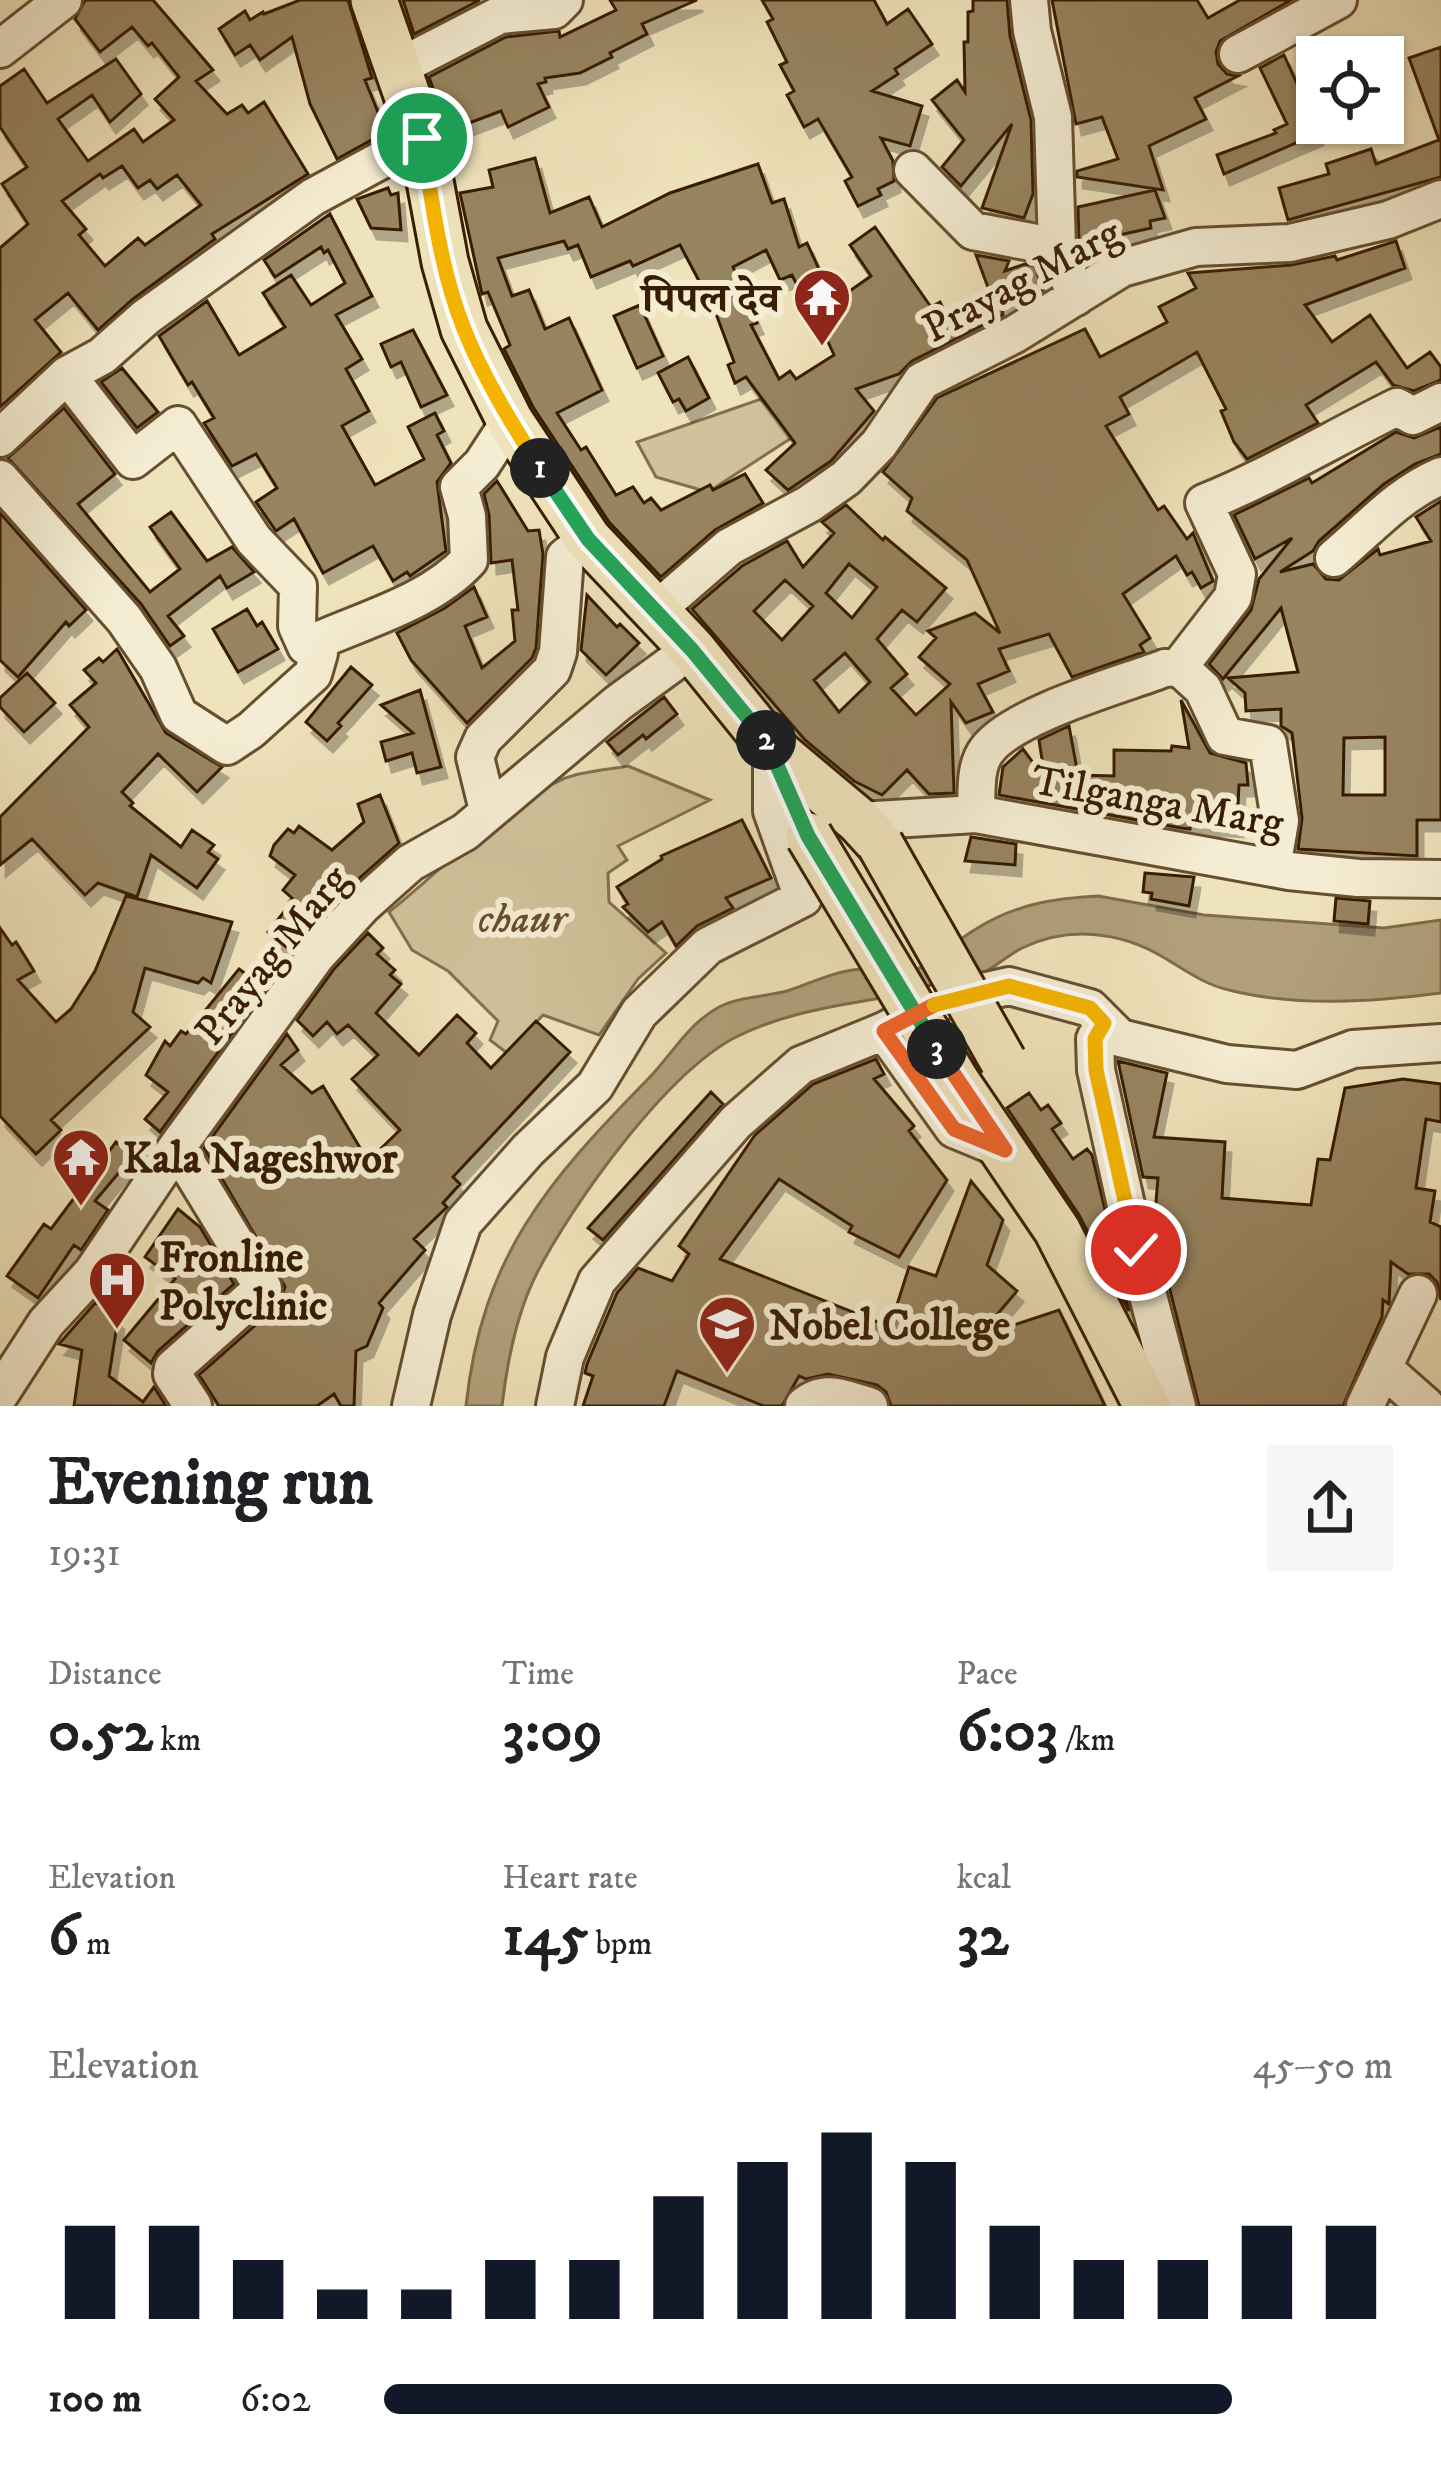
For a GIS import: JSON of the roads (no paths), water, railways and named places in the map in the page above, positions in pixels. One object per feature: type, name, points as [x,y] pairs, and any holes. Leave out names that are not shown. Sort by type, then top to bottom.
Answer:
[{"type":"main road","points":[[374,0],[422,138],[434,214],[464,329],[510,421],[588,539],[692,650],[772,748],[870,832],[1003,1061],[1005,1150]]},
{"type":"main road","points":[[772,748],[808,836],[956,1081],[1057,1230],[1147,1406]]},
{"type":"street","points":[[0,50],[63,0]]},
{"type":"street","points":[[399,67],[500,15],[554,10],[564,0]]},
{"type":"street","points":[[1029,0],[1053,117],[1057,248],[1076,297]]},
{"type":"street","points":[[1238,55],[1338,0]]},
{"type":"street","points":[[0,438],[67,375],[102,356],[146,317],[313,197],[422,138]]},
{"type":"street","points":[[913,170],[974,231],[1057,248]]},
{"type":"street","name":"Prayag Marg","points":[[654,612],[729,547],[847,478],[897,422],[922,381],[1015,334],[1122,268],[1196,247],[1290,242],[1388,220],[1441,199]]},
{"type":"street","points":[[0,479],[124,620],[158,668],[179,715],[226,746],[251,730],[313,674],[320,653],[306,646],[297,626],[298,586],[254,539],[178,425],[133,460],[67,375]]},
{"type":"street","points":[[1178,667],[1233,597],[1237,574],[1204,503],[1259,481],[1290,460],[1397,407],[1413,416],[1441,402]]},
{"type":"street","points":[[306,646],[418,596],[469,560],[459,487],[482,464],[510,421]]},
{"type":"street","points":[[1334,558],[1392,504],[1441,476]]},
{"type":"street","points":[[488,810],[476,757],[483,740],[553,670],[565,557],[588,539]]},
{"type":"street","name":"Prayag Marg","points":[[1,1393],[46,1323],[92,1273],[317,955],[363,904],[410,863],[465,832],[618,704],[692,650]]},
{"type":"street","points":[[976,814],[982,758],[988,747],[1024,721],[1178,667],[1203,689],[1226,736],[1268,744],[1280,821],[1272,868]]},
{"type":"street","points":[[411,1406],[432,1315],[463,1223],[528,1150],[595,1086],[639,1013],[694,959],[708,946],[803,898],[772,812],[772,748]]},
{"type":"street","name":"Tilganga Marg","points":[[870,832],[976,814],[1272,868],[1358,878],[1441,879]]},
{"type":"street","points":[[556,1406],[565,1357],[597,1281],[736,1122],[801,1064],[884,1031],[942,1001],[1009,986],[1090,1008],[1120,1038],[1205,1059],[1297,1070],[1353,1049],[1441,1043]]},
{"type":"street","points":[[1104,1023],[1095,1039],[1096,1070],[1177,1406]]},
{"type":"street","points":[[884,1031],[954,1129],[1005,1150]]},
{"type":"street","points":[[177,1147],[263,1288],[173,1368],[172,1375],[194,1406]]},
{"type":"street","points":[[1365,1406],[1418,1294]]},
{"type":"street","points":[[1383,1367],[1426,1406]]},
{"type":"street","points":[[1,1393],[14,1406]]},
{"type":"street","points":[[804,1406],[829,1394],[868,1406]]},
{"type":"place","name":"पिपल देव","points":[[822,348]]},
{"type":"place","name":"Kala Nageshwor","points":[[81,1208]]},
{"type":"place","name":"Fronline Polyclinic","points":[[117,1331]]},
{"type":"place","name":"Nobel College","points":[[727,1375]]},
{"type":"park label","name":"chaur","points":[[522,917]]}]
